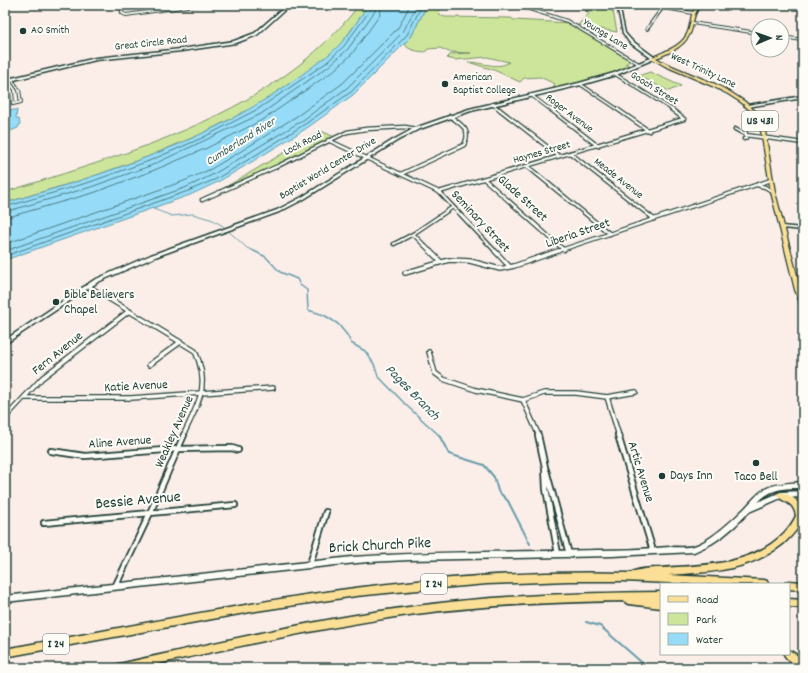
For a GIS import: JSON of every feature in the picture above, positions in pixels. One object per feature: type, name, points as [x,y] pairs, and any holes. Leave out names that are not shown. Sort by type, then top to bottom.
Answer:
[{"type":"highway","points":[[623,577],[656,571],[721,568],[753,558],[772,547],[786,536],[801,514],[793,501],[781,495]]},
{"type":"highway","name":"I 24","points":[[5,652],[337,595],[405,587],[486,580],[545,577],[623,577],[744,583]]},
{"type":"highway","points":[[790,585],[803,586]]},
{"type":"highway","name":"I 24","points":[[119,668],[329,624],[416,610],[517,600],[660,596]]},
{"type":"highway","points":[[609,597],[660,604]]},
{"type":"highway","points":[[790,604],[803,604]]},
{"type":"highway","points":[[790,655],[803,664]]},
{"type":"main road","points":[[653,58],[680,44],[689,33],[693,13],[700,5]]},
{"type":"main road","name":"West Trinity Lane","points":[[653,58],[726,91],[747,106],[759,120],[764,137],[773,192],[798,290],[803,303]]},
{"type":"street","points":[[121,5],[122,13],[128,15],[175,10],[196,5]]},
{"type":"street","name":"Great Circle Road","points":[[5,82],[11,79],[95,57],[181,48],[234,40],[255,31],[285,5]]},
{"type":"street","name":"Great Circle Road","points":[[11,79],[96,59],[181,50],[235,42],[256,34],[289,5]]},
{"type":"street","name":"Youngs Lane","points":[[518,5],[567,21],[639,64]]},
{"type":"street","points":[[587,10],[592,5]]},
{"type":"street","name":"West Trinity Lane","points":[[618,5],[624,33],[630,41],[653,58]]},
{"type":"street","points":[[649,5],[693,13]]},
{"type":"street","points":[[647,29],[663,7]]},
{"type":"street","points":[[692,23],[750,32]]},
{"type":"street","points":[[790,38],[803,40]]},
{"type":"street","name":"Baptist World Center Drive","points":[[5,342],[88,286],[153,256],[252,221],[303,198],[394,141],[416,130],[450,116],[492,104],[580,84],[615,74],[653,58]]},
{"type":"street","points":[[5,72],[18,86],[21,93],[21,102],[13,104],[12,91],[5,82]]},
{"type":"street","name":"Gooch Street","points":[[615,74],[684,118]]},
{"type":"street","points":[[580,84],[649,131]]},
{"type":"street","name":"Roger Avenue","points":[[531,95],[598,146]]},
{"type":"street","points":[[747,106],[803,97]]},
{"type":"street","points":[[492,104],[559,156]]},
{"type":"street","points":[[401,174],[464,146],[469,135],[466,129],[450,116]]},
{"type":"street","name":"Haynes Street","points":[[439,192],[649,131],[684,120],[684,118]]},
{"type":"street","name":"Lock Road","points":[[202,200],[278,166],[328,140],[347,132],[366,129],[405,127],[416,130]]},
{"type":"street","points":[[735,129],[746,134],[803,143]]},
{"type":"street","points":[[744,139],[746,138],[745,129]]},
{"type":"street","name":"Seminary Street","points":[[328,140],[439,192],[509,266]]},
{"type":"street","name":"Meade Avenue","points":[[570,153],[654,219]]},
{"type":"street","points":[[527,166],[610,234]]},
{"type":"street","name":"Glade Street","points":[[484,178],[564,250]]},
{"type":"street","name":"Liberia Street","points":[[405,274],[449,260],[470,261],[500,269],[514,266],[771,180]]},
{"type":"street","points":[[756,184],[773,192]]},
{"type":"street","points":[[394,244],[414,234],[453,207]]},
{"type":"street","points":[[782,227],[803,229]]},
{"type":"street","points":[[414,234],[441,262]]},
{"type":"street","name":"Weakley Avenue","points":[[88,286],[179,343],[195,351],[202,364],[204,380],[202,393],[150,513],[115,588]]},
{"type":"street","name":"Fern Avenue","points":[[5,418],[42,378],[129,311]]},
{"type":"street","points":[[149,365],[179,343]]},
{"type":"street","points":[[429,352],[435,373],[443,379],[476,390],[523,400],[544,393],[576,393],[607,397],[636,392]]},
{"type":"street","name":"Katie Avenue","points":[[24,398],[92,399],[273,388]]},
{"type":"street","name":"Artic Avenue","points":[[607,397],[653,552]]},
{"type":"street","points":[[523,400],[538,433],[545,467],[569,555]]},
{"type":"street","name":"Aline Avenue","points":[[51,451],[85,456],[178,449],[226,448],[238,450]]},
{"type":"street","points":[[545,467],[546,489],[558,556]]},
{"type":"street","name":"Brick Church Pike","points":[[5,599],[115,588],[310,564],[369,559],[475,555],[558,556],[694,550],[713,541],[746,511],[754,501],[769,490],[788,485],[803,485]]},
{"type":"street","name":"Brick Church Pike","points":[[746,511],[781,495],[803,494]]},
{"type":"street","name":"Bessie Avenue","points":[[44,523],[235,505]]},
{"type":"street","points":[[310,564],[326,512]]},
{"type":"green space","points":[[359,5],[369,5],[341,44],[324,60],[256,106],[201,134],[147,157],[88,178],[5,203],[5,192],[101,162],[150,144],[198,124],[244,101],[287,74],[325,42]]},
{"type":"green space","points":[[427,5],[441,5],[439,15],[445,17],[511,18],[514,20],[570,23],[632,60],[625,64],[631,66],[616,72],[615,74],[561,89],[553,87],[555,84],[540,77],[524,78],[520,82],[494,70],[468,62],[495,66],[509,62],[487,57],[455,60],[447,58],[451,54],[471,53],[449,52],[440,48],[428,49],[425,52],[408,48],[404,43],[411,37]]},
{"type":"green space","points":[[597,5],[613,11],[617,32],[578,25]]},
{"type":"green space","points":[[650,72],[681,86],[669,91],[638,76]]},
{"type":"green space","points":[[321,131],[335,137],[278,166],[225,189],[224,188]]},
{"type":"water","name":"Cumberland River","points":[[368,5],[427,5],[411,37],[353,95],[307,128],[218,182],[190,195],[5,260],[5,203],[84,179],[161,152],[235,117],[270,96],[332,52],[348,35]]},
{"type":"water","points":[[9,110],[17,110],[16,118],[19,119],[20,124],[18,128],[5,133],[5,113]]},
{"type":"waterway","name":"Pages Branch","points":[[151,208],[172,216],[193,214],[213,220],[223,226],[247,248],[256,252]]},
{"type":"waterway","name":"Pages Branch","points":[[256,252],[266,257],[280,272],[297,279],[300,285],[307,290],[308,310],[324,315],[338,324],[347,335],[351,343],[365,351],[374,364],[378,376],[408,407],[439,435]]},
{"type":"waterway","name":"Pages Branch","points":[[439,435],[449,454],[484,465],[494,477],[498,491],[508,501],[530,544]]},
{"type":"waterway","name":"Pages Branch","points":[[586,622],[600,626],[648,668]]},
{"type":"place","name":"AO Smith","points":[[23,31]]},
{"type":"place","name":"American Baptist College","points":[[445,84]]},
{"type":"place","name":"Bible Believers Chapel","points":[[56,302]]},
{"type":"place","name":"Taco Bell","points":[[756,463]]},
{"type":"place","name":"Days Inn","points":[[662,476]]}]
